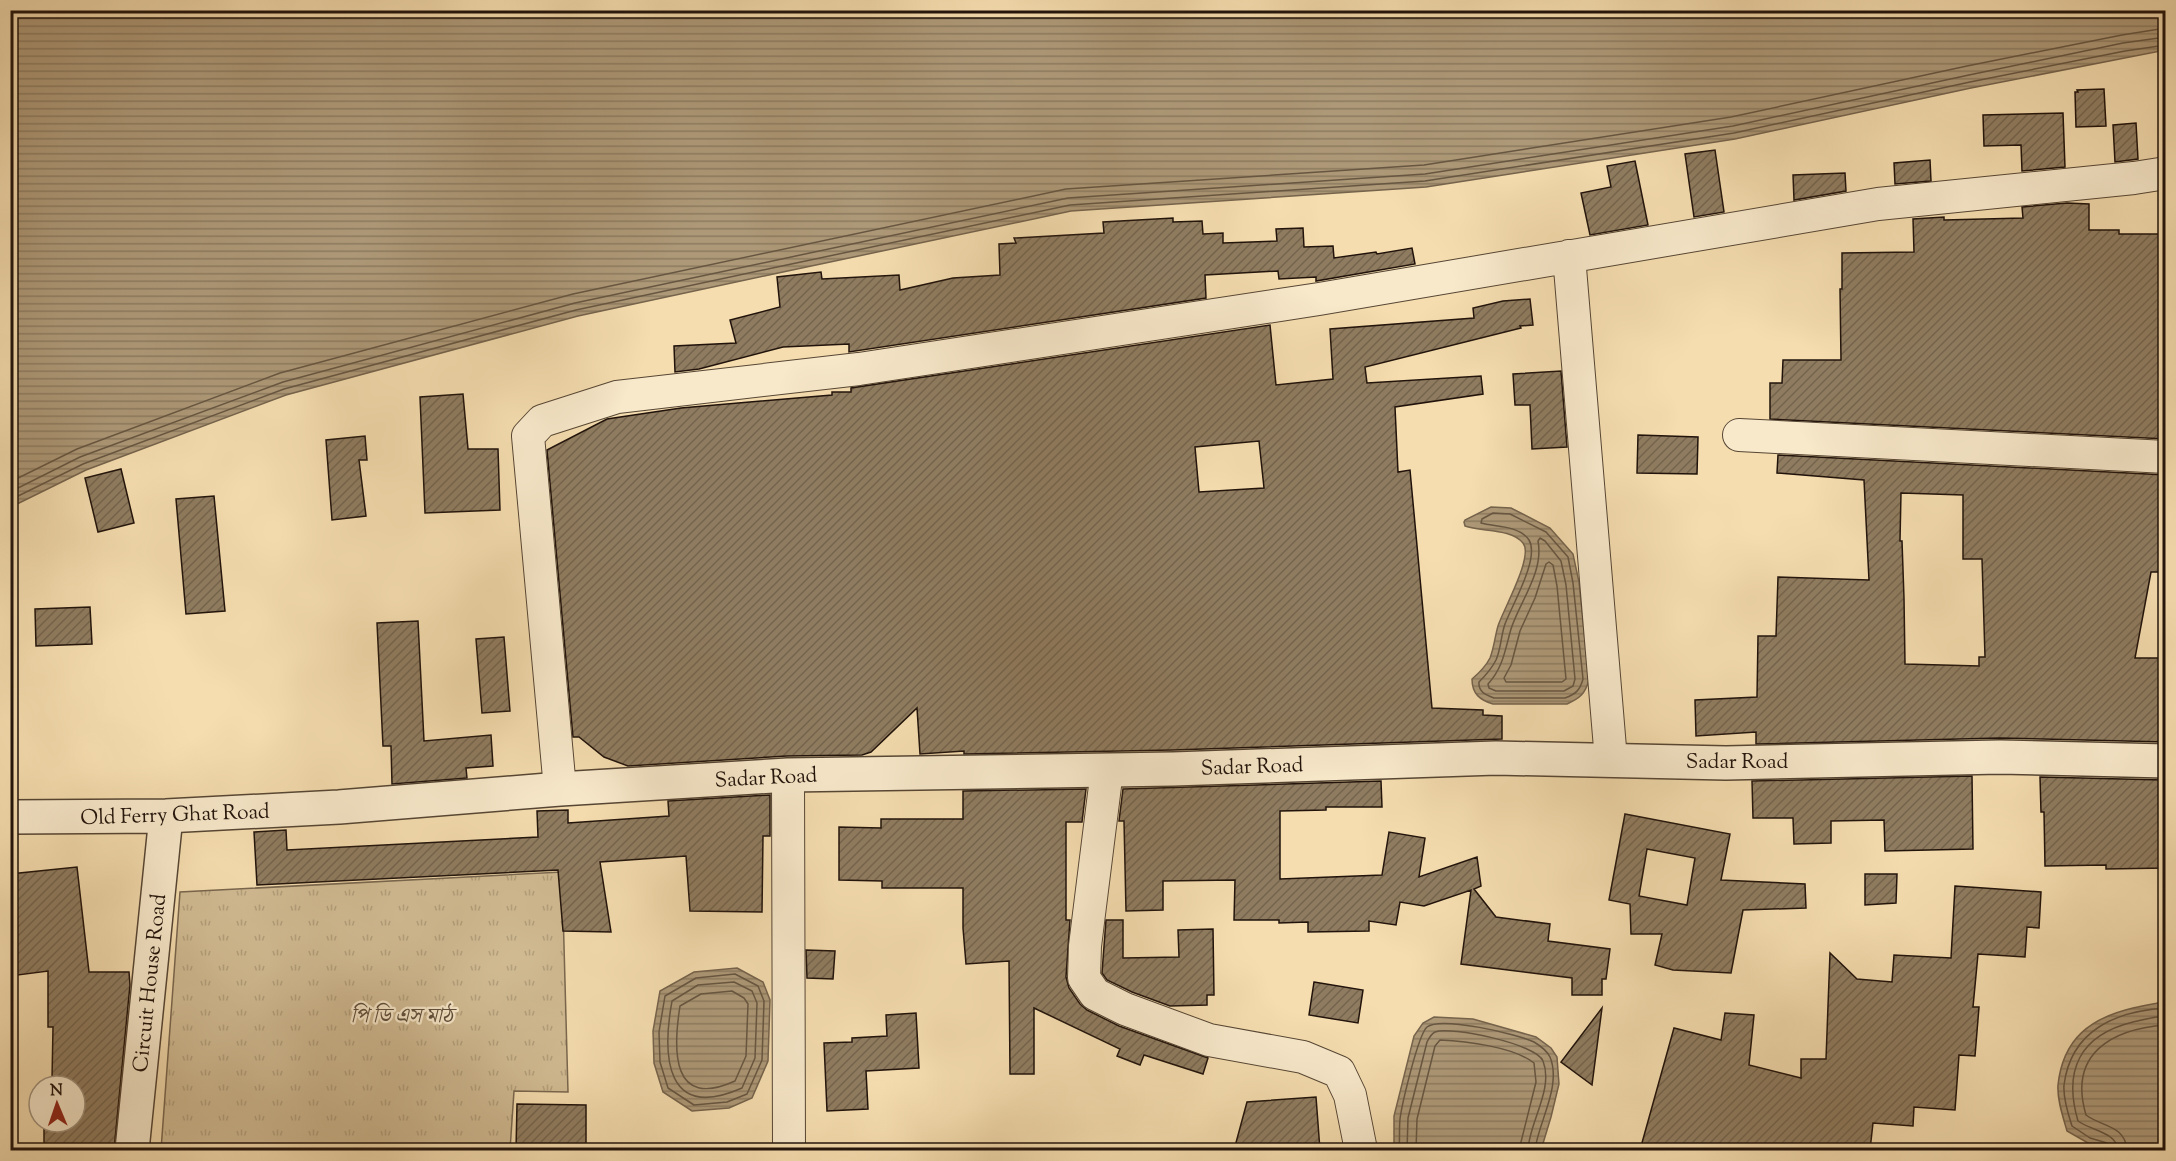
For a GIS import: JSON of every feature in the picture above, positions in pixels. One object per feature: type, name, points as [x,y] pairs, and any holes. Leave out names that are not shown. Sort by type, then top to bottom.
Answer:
[{"type":"street","points":[[560,789],[528,436],[542,421],[617,397],[859,369],[1319,298],[1878,204],[2166,173]]},
{"type":"street","points":[[1569,256],[1611,760]]},
{"type":"street","points":[[1739,435],[2166,457]]},
{"type":"street","name":"Sadar Road","points":[[339,807],[560,789],[788,775],[1107,770],[1496,758],[1726,762],[2000,757],[2166,761]]},
{"type":"street","points":[[1107,770],[1085,946],[1084,978],[1095,994],[1125,1009],[1209,1040],[1303,1057],[1339,1072],[1350,1095],[1361,1150]]},
{"type":"street","points":[[788,775],[789,1150]]},
{"type":"street","name":"Old Ferry Ghat Road","points":[[10,817],[166,816],[339,807]]},
{"type":"street","name":"Circuit House Road","points":[[132,1150],[166,816]]},
{"type":"green space","name":"পি ডি এস মাঠ","points":[[562,872],[568,1092],[514,1091],[510,1150],[161,1150],[180,892]]},
{"type":"water","points":[[11,10],[2165,10],[2166,50],[1971,88],[1735,139],[1426,187],[1071,211],[783,272],[578,316],[286,395],[86,470],[11,507]]},
{"type":"water","points":[[1491,507],[1511,508],[1550,528],[1573,554],[1579,582],[1589,680],[1581,695],[1567,704],[1493,704],[1484,701],[1473,689],[1472,679],[1486,664],[1493,650],[1498,626],[1521,571],[1525,550],[1523,543],[1511,535],[1465,526],[1465,520]]},
{"type":"water","points":[[737,968],[763,982],[770,1000],[768,1061],[752,1098],[729,1108],[692,1111],[663,1092],[654,1063],[653,1031],[660,991],[694,972]]},
{"type":"water","points":[[2165,1002],[2165,1150],[2114,1150],[2088,1143],[2067,1131],[2059,1102],[2058,1085],[2066,1055],[2073,1043],[2092,1024],[2104,1018],[2133,1008]]},
{"type":"water","points":[[1434,1017],[1473,1019],[1536,1037],[1551,1048],[1557,1057],[1559,1084],[1541,1150],[1394,1150],[1394,1116],[1414,1036],[1423,1023]]},
{"type":"building","points":[[2104,89],[2106,126],[2076,127],[2075,92]]},
{"type":"building","points":[[2063,113],[2065,167],[2022,171],[2021,145],[1984,146],[1983,115]]},
{"type":"building","points":[[2136,123],[2138,159],[2115,162],[2113,125]]},
{"type":"building","points":[[1715,150],[1724,212],[1694,217],[1685,154]]},
{"type":"building","points":[[1930,160],[1931,181],[1895,184],[1894,163]]},
{"type":"building","points":[[1635,161],[1648,225],[1590,235],[1581,193],[1611,187],[1607,166]]},
{"type":"building","points":[[1845,173],[1846,191],[1794,200],[1793,175]]},
{"type":"building","points":[[2067,203],[2089,204],[2089,230],[2119,230],[2119,234],[2166,234],[2166,439],[1770,419],[1770,383],[1782,383],[1783,360],[1841,360],[1842,253],[1914,252],[1913,219],[2023,218],[2022,207]]},
{"type":"building","points":[[1173,218],[1173,222],[1202,221],[1203,234],[1223,233],[1223,243],[1277,241],[1276,229],[1303,228],[1304,247],[1333,246],[1334,258],[1412,248],[1415,264],[1316,281],[1316,277],[1279,279],[1278,271],[1205,275],[1206,298],[849,352],[849,344],[783,347],[699,369],[675,372],[674,346],[736,343],[730,320],[780,307],[777,277],[821,272],[822,279],[899,275],[900,290],[953,278],[1000,275],[999,244],[1016,243],[1014,238],[1104,233],[1103,222]]},
{"type":"building","points":[[1530,299],[1533,325],[1520,326],[1521,328],[1365,367],[1367,383],[1481,376],[1483,394],[1395,407],[1398,472],[1410,470],[1432,708],[1483,710],[1483,715],[1502,716],[1502,739],[1173,750],[964,754],[964,751],[920,754],[917,708],[871,752],[862,755],[787,756],[628,766],[604,757],[579,737],[573,737],[547,450],[607,419],[681,408],[832,395],[832,392],[851,392],[851,388],[1270,325],[1276,385],[1333,379],[1330,329],[1474,318],[1473,308],[1503,301]],"holes":[[[1259,441],[1264,488],[1199,492],[1195,447]]]},
{"type":"building","points":[[1561,371],[1567,447],[1532,449],[1530,405],[1515,405],[1513,374]]},
{"type":"building","points":[[463,394],[468,449],[498,449],[500,510],[425,513],[420,397]]},
{"type":"building","points":[[1638,435],[1698,437],[1697,474],[1637,473]]},
{"type":"building","points":[[365,436],[367,460],[359,460],[366,516],[332,520],[326,440]]},
{"type":"building","points":[[1778,455],[2166,475],[2166,572],[2151,572],[2135,658],[2166,658],[2166,742],[2000,738],[1756,744],[1756,732],[1696,736],[1695,700],[1757,697],[1758,636],[1776,636],[1778,577],[1869,580],[1864,480],[1777,473]],"holes":[[[1901,493],[1963,495],[1963,559],[1982,559],[1985,657],[1979,657],[1979,666],[1905,664],[1902,541],[1900,541]]]},
{"type":"building","points":[[121,469],[134,523],[98,532],[85,478]]},
{"type":"building","points":[[214,496],[225,611],[186,614],[176,499]]},
{"type":"building","points":[[90,607],[92,644],[36,646],[35,609]]},
{"type":"building","points":[[418,621],[424,741],[491,735],[493,766],[466,768],[467,778],[392,784],[391,746],[383,746],[377,623]]},
{"type":"building","points":[[504,637],[510,711],[482,713],[476,639]]},
{"type":"building","points":[[1972,776],[1973,849],[1885,851],[1884,820],[1831,821],[1831,843],[1794,844],[1793,818],[1753,818],[1752,781]]},
{"type":"building","points":[[2040,777],[2164,780],[2166,868],[2106,869],[2106,865],[2045,866],[2044,812],[2041,812]]},
{"type":"building","points":[[1381,781],[1382,807],[1326,807],[1326,810],[1280,811],[1280,879],[1382,875],[1389,832],[1425,838],[1419,877],[1477,857],[1481,886],[1474,889],[1496,917],[1550,924],[1548,941],[1610,949],[1606,979],[1602,979],[1602,995],[1572,995],[1572,978],[1461,964],[1471,890],[1424,906],[1400,902],[1396,925],[1369,921],[1369,931],[1308,932],[1308,922],[1234,920],[1235,880],[1163,881],[1163,910],[1126,911],[1124,821],[1119,821],[1123,789]]},
{"type":"building","points":[[1086,789],[1082,822],[1066,822],[1066,920],[1070,920],[1066,977],[1069,988],[1087,1010],[1119,1026],[1208,1058],[1203,1074],[1144,1055],[1140,1065],[1117,1056],[1120,1049],[1034,1008],[1034,1074],[1010,1074],[1009,961],[966,964],[963,888],[882,888],[882,881],[839,880],[839,827],[881,828],[881,819],[963,819],[963,791]]},
{"type":"building","points":[[770,795],[770,836],[763,836],[762,912],[690,911],[686,856],[600,862],[611,932],[563,931],[558,870],[257,885],[254,832],[286,830],[287,850],[538,837],[537,811],[568,810],[568,823],[669,816],[668,801]]},
{"type":"building","points":[[1625,814],[1730,834],[1721,880],[1805,884],[1806,908],[1743,910],[1731,973],[1673,970],[1655,965],[1662,934],[1631,934],[1630,904],[1609,900]],"holes":[[[1647,849],[1695,858],[1687,905],[1639,896]]]},
{"type":"building","points":[[77,867],[89,972],[129,972],[130,985],[114,1150],[44,1150],[44,1134],[87,1134],[87,1074],[52,1074],[53,1027],[48,1027],[48,971],[10,976],[10,874]]},
{"type":"building","points":[[1865,874],[1897,874],[1896,903],[1865,905]]},
{"type":"building","points":[[1955,886],[2041,892],[2039,928],[2027,927],[2025,957],[1978,954],[1973,1007],[1979,1007],[1975,1056],[1959,1055],[1955,1110],[1914,1107],[1913,1126],[1873,1123],[1870,1150],[1640,1150],[1674,1028],[1721,1040],[1725,1013],[1754,1015],[1749,1065],[1801,1078],[1801,1059],[1826,1059],[1830,953],[1857,979],[1892,982],[1894,955],[1951,958]]},
{"type":"building","points":[[1106,920],[1123,920],[1123,958],[1179,957],[1178,930],[1213,929],[1214,995],[1207,995],[1207,1005],[1170,1006],[1107,980],[1102,973]]},
{"type":"building","points":[[806,950],[835,951],[833,979],[807,978]]},
{"type":"building","points":[[1314,982],[1363,990],[1358,1023],[1309,1015]]},
{"type":"building","points":[[1602,1008],[1592,1085],[1561,1062]]},
{"type":"building","points":[[916,1013],[919,1068],[866,1071],[868,1109],[827,1111],[824,1043],[852,1042],[852,1038],[887,1036],[886,1015]]},
{"type":"building","points":[[1316,1097],[1320,1150],[1234,1150],[1247,1102]]},
{"type":"building","points":[[517,1104],[586,1105],[586,1150],[516,1150]]}]
